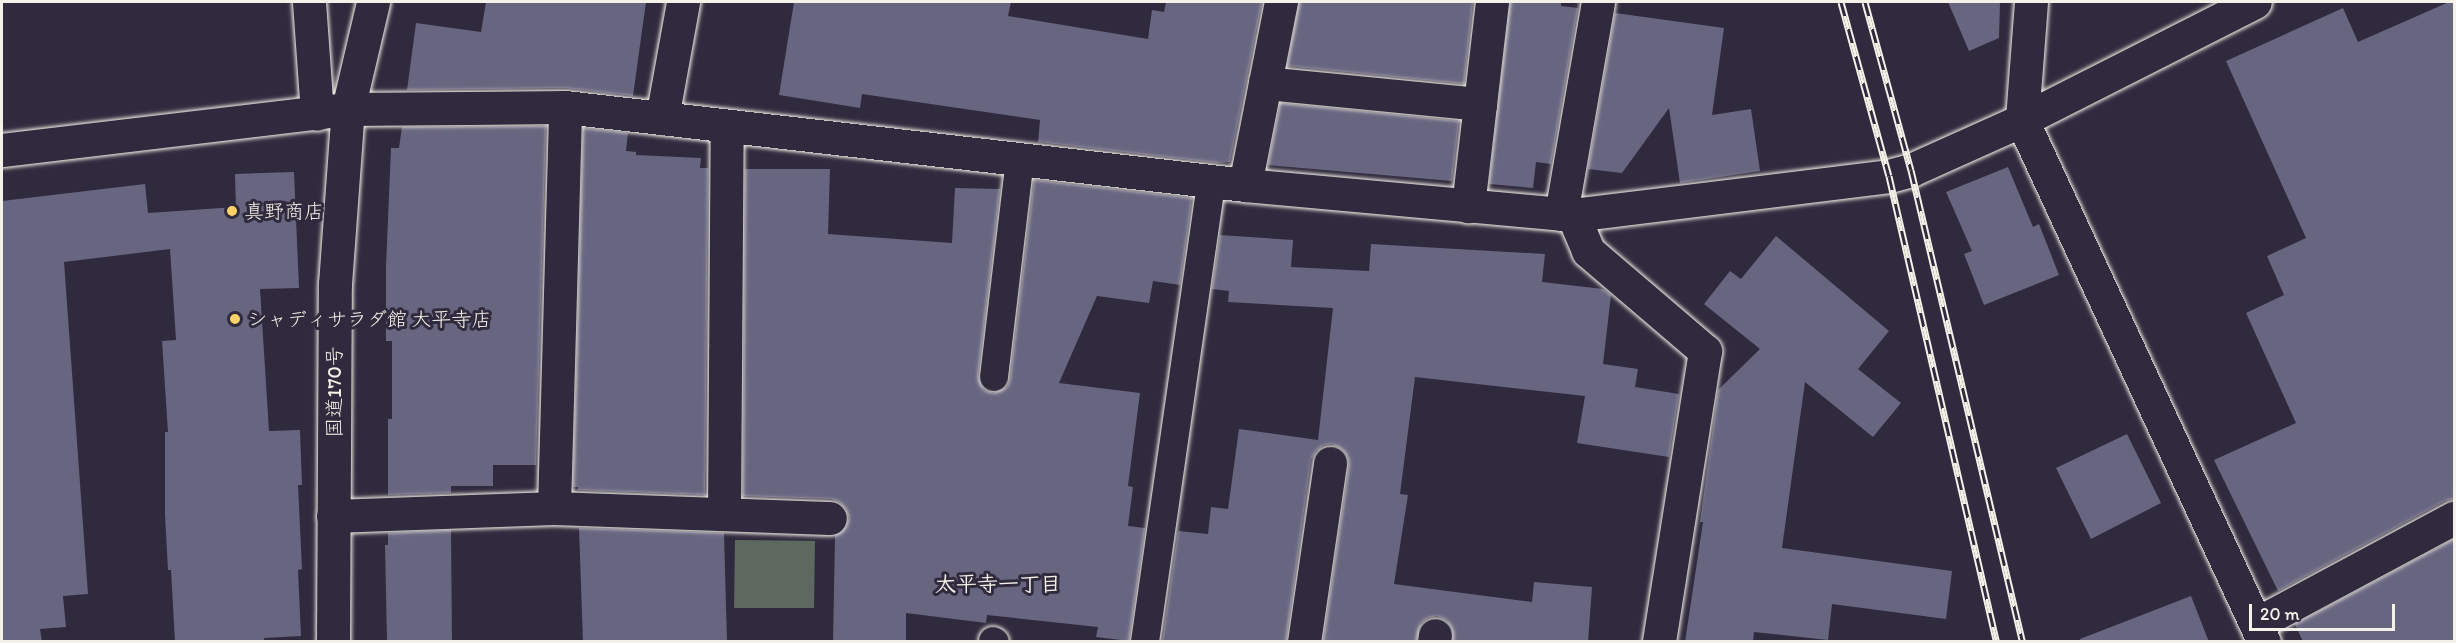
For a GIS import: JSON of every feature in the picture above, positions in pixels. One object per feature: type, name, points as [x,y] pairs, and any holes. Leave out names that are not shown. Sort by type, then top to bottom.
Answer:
[{"type":"main road","points":[[309,2],[317,114]]},
{"type":"main road","name":"国道170号","points":[[333,642],[335,284],[348,109],[373,2]]},
{"type":"main road","points":[[662,118],[683,2]]},
{"type":"main road","points":[[1245,185],[1281,2]]},
{"type":"main road","points":[[1468,206],[1492,2]]},
{"type":"main road","points":[[1599,2],[1567,214],[1588,251],[1705,351],[1659,642]]},
{"type":"main road","points":[[2031,2],[2022,120],[2260,633],[2454,518]]},
{"type":"main road","points":[[2,150],[348,109],[565,107],[1211,182],[1567,214],[1889,176],[1911,170],[2022,120],[2255,2]]},
{"type":"main road","points":[[1265,83],[1480,104]]},
{"type":"main road","points":[[554,508],[565,107]]},
{"type":"main road","points":[[724,514],[728,126]]},
{"type":"main road","points":[[1304,642],[1330,463]]},
{"type":"main road","points":[[333,516],[554,508],[830,518]]},
{"type":"lane","points":[[994,377],[1020,160]]},
{"type":"lane","points":[[1145,642],[1211,182]]},
{"type":"green space","points":[[735,540],[815,541],[814,608],[734,608]]},
{"type":"building","points":[[486,2],[646,2],[633,96],[565,88],[407,90],[416,23],[481,32]]},
{"type":"building","points":[[794,2],[1011,2],[1008,16],[1148,39],[1152,10],[1164,12],[1166,2],[1262,2],[1230,162],[1217,163],[1038,142],[1040,120],[862,94],[860,108],[779,95]]},
{"type":"building","points":[[1299,2],[1473,2],[1464,84],[1287,66]]},
{"type":"building","points":[[1510,2],[1561,2],[1561,6],[1578,8],[1551,164],[1536,162],[1533,188],[1489,184]]},
{"type":"building","points":[[1948,2],[2000,2],[1999,38],[1969,51]]},
{"type":"building","points":[[2449,2],[2454,2],[2454,499],[2445,501],[2278,591],[2214,460],[2296,423],[2246,313],[2284,295],[2267,256],[2306,238],[2226,61],[2343,8],[2358,42]]},
{"type":"building","points":[[1615,13],[1724,28],[1712,115],[1751,109],[1760,171],[1680,183],[1669,108],[1622,173],[1588,169]]},
{"type":"building","points":[[1280,103],[1459,121],[1452,181],[1268,165]]},
{"type":"building","points":[[546,126],[536,465],[493,465],[493,486],[451,486],[451,493],[388,495],[388,419],[392,419],[392,341],[386,341],[386,266],[391,148],[399,148],[402,127]]},
{"type":"building","points":[[583,128],[628,133],[626,151],[636,152],[636,155],[701,158],[700,168],[708,168],[705,495],[578,490],[578,487],[573,487]]},
{"type":"building","points":[[2008,167],[2033,227],[2039,224],[2059,275],[1984,305],[1964,254],[1972,251],[1946,192]]},
{"type":"building","points":[[745,169],[830,169],[828,234],[952,243],[955,188],[1000,189],[978,375],[984,390],[993,393],[1007,387],[1010,379],[1034,180],[1192,198],[1180,285],[1153,281],[1149,303],[1097,296],[1059,383],[1140,393],[1128,486],[1133,487],[1128,526],[1145,528],[1129,641],[1096,637],[1098,627],[987,615],[986,623],[906,613],[906,642],[833,642],[835,535],[846,527],[849,518],[846,509],[839,502],[831,499],[743,496]]},
{"type":"building","points":[[294,172],[299,288],[260,289],[269,431],[300,430],[302,485],[298,485],[302,569],[298,570],[301,636],[264,638],[264,642],[175,642],[165,514],[165,432],[168,432],[162,341],[176,340],[170,249],[64,262],[88,594],[63,596],[66,627],[40,629],[42,642],[2,642],[2,201],[145,184],[148,213],[236,207],[235,174]]},
{"type":"building","points":[[1220,235],[1293,240],[1291,267],[1369,271],[1371,244],[1545,254],[1542,282],[1603,289],[1611,295],[1603,364],[1638,369],[1635,387],[1679,394],[1669,457],[1577,443],[1585,396],[1415,377],[1400,494],[1408,495],[1394,584],[1532,602],[1534,582],[1592,587],[1588,642],[1453,642],[1452,628],[1446,620],[1437,616],[1421,623],[1416,642],[1323,642],[1349,466],[1348,457],[1342,449],[1332,444],[1324,445],[1316,451],[1311,460],[1286,642],[1162,642],[1178,531],[1208,534],[1211,507],[1228,509],[1239,429],[1318,440],[1333,308],[1228,302],[1229,291],[1212,289]]},
{"type":"building","points":[[1776,236],[1889,331],[1858,369],[1901,403],[1873,437],[1805,382],[1782,548],[1952,571],[1946,619],[1832,604],[1828,640],[1754,632],[1753,642],[1685,642],[1703,522],[1700,522],[1718,390],[1760,349],[1704,304],[1730,271],[1741,279]]},
{"type":"building","points":[[2127,434],[2161,503],[2091,539],[2056,468]]},
{"type":"building","points":[[579,528],[724,533],[727,642],[583,642]]},
{"type":"building","points":[[451,530],[452,642],[387,642],[385,545],[388,545],[388,533]]},
{"type":"building","points":[[2454,539],[2454,642],[2303,642],[2295,624]]},
{"type":"building","points":[[2191,596],[2209,642],[2081,642],[2080,639]]},
{"type":"railway","points":[[1841,2],[1889,176],[1997,642]]},
{"type":"railway","points":[[1865,2],[1911,170],[2023,642]]},
{"type":"place","name":"真野商店","points":[[232,211]]},
{"type":"place","name":"シャディサラダ館 大平寺店","points":[[235,319]]},
{"type":"district","name":"太平寺一丁目","points":[[998,584]]}]
